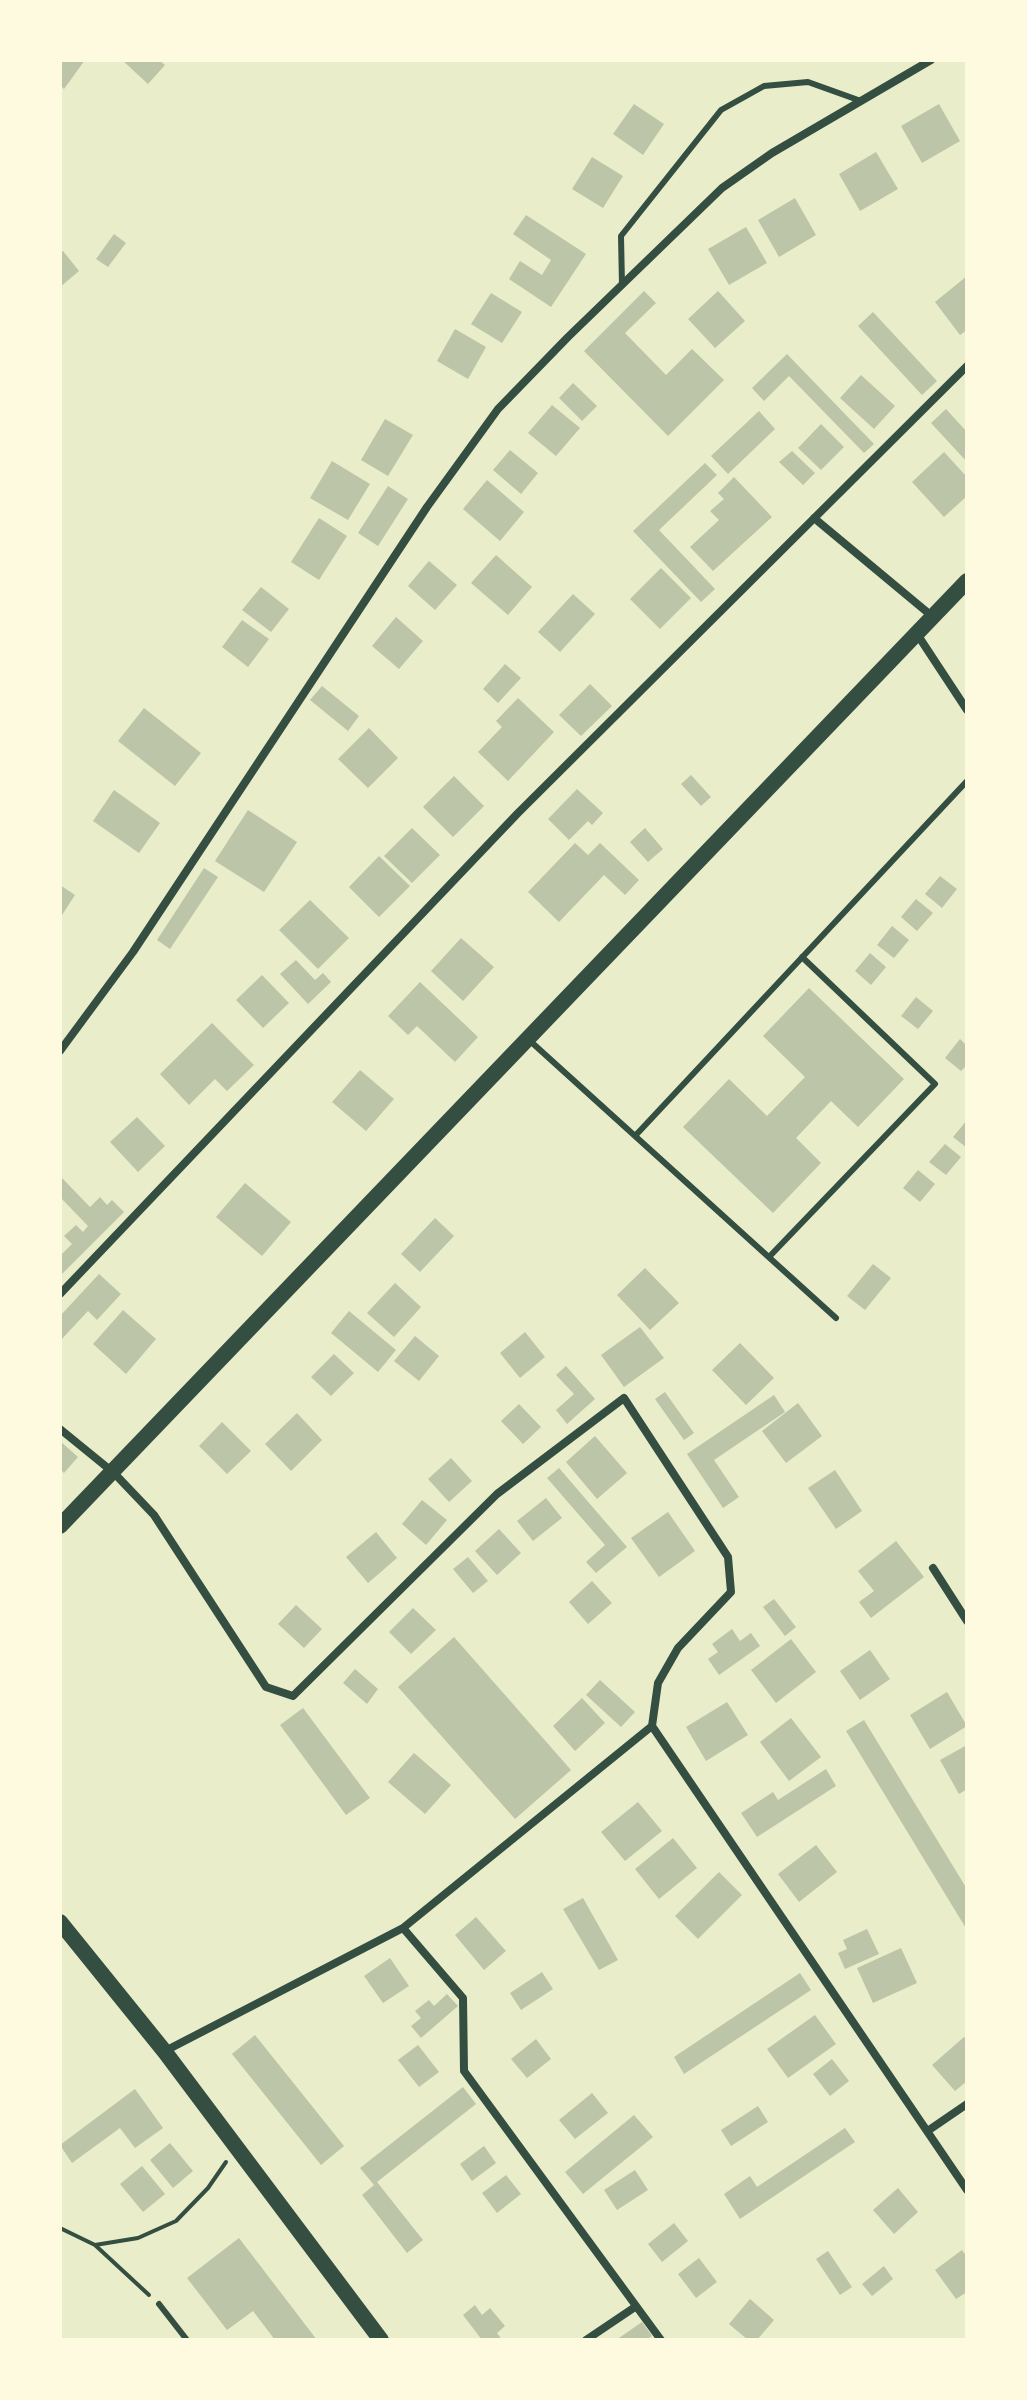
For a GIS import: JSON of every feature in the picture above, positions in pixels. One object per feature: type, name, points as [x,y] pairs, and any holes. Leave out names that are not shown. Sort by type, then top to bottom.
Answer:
[{"type":"main road","points":[[60,1526],[967,581]]},
{"type":"main road","points":[[60,1922],[165,2052],[381,2340]]},
{"type":"street","points":[[60,1051],[133,952],[427,507],[498,409],[722,188],[772,153],[931,60]]},
{"type":"street","points":[[60,1294],[518,813],[967,366]]},
{"type":"street","points":[[814,518],[933,617]]},
{"type":"street","points":[[917,634],[967,710]]},
{"type":"street","points":[[60,1429],[114,1473],[154,1515],[266,1687],[293,1696],[497,1494],[624,1398],[728,1557],[731,1592],[678,1648],[658,1683],[652,1726],[967,2190]]},
{"type":"street","points":[[933,1568],[967,1621]]},
{"type":"street","points":[[165,2052],[403,1928],[652,1726]]},
{"type":"street","points":[[403,1928],[463,1998],[464,2071],[661,2340]]},
{"type":"street","points":[[929,2130],[967,2104]]},
{"type":"street","points":[[586,2340],[635,2307]]},
{"type":"lane","points":[[622,285],[621,236],[721,110],[764,86],[808,82],[861,101]]},
{"type":"lane","points":[[635,1136],[967,781]]},
{"type":"lane","points":[[769,1257],[935,1084],[802,957]]},
{"type":"lane","points":[[529,1040],[836,1318]]},
{"type":"lane","points":[[159,2304],[187,2340]]},
{"type":"path","points":[[95,2245],[138,2238],[176,2221],[208,2188],[236,2147]]},
{"type":"path","points":[[60,2228],[95,2245],[159,2304]]},
{"type":"building","points":[[60,60],[85,60],[64,89],[60,85]]},
{"type":"building","points":[[122,60],[159,60],[165,65],[148,84]]},
{"type":"building","points":[[634,104],[664,124],[643,155],[613,134]]},
{"type":"building","points":[[939,104],[960,141],[922,163],[901,126]]},
{"type":"building","points":[[876,152],[898,189],[860,211],[839,174]]},
{"type":"building","points":[[592,157],[623,176],[603,208],[572,189]]},
{"type":"building","points":[[795,198],[816,235],[779,257],[758,220]]},
{"type":"building","points":[[526,215],[586,254],[551,307],[509,279],[520,261],[542,275],[551,260],[513,234]]},
{"type":"building","points":[[746,227],[767,263],[729,285],[708,249]]},
{"type":"building","points":[[114,234],[126,243],[108,267],[96,259]]},
{"type":"building","points":[[63,251],[79,271],[60,287],[60,253]]},
{"type":"building","points":[[967,276],[967,330],[960,335],[935,302]]},
{"type":"building","points":[[644,291],[656,303],[625,333],[666,375],[692,349],[724,380],[668,436],[584,351]]},
{"type":"building","points":[[718,291],[745,321],[715,348],[688,319]]},
{"type":"building","points":[[491,293],[522,312],[502,343],[471,324]]},
{"type":"building","points":[[873,312],[937,381],[922,395],[858,326]]},
{"type":"building","points":[[455,329],[486,347],[468,379],[437,361]]},
{"type":"building","points":[[787,354],[874,444],[864,453],[789,376],[764,401],[752,388]]},
{"type":"building","points":[[861,375],[895,406],[874,429],[840,398]]},
{"type":"building","points":[[573,383],[597,406],[582,421],[559,398]]},
{"type":"building","points":[[552,405],[580,428],[556,456],[528,433]]},
{"type":"building","points":[[946,409],[967,432],[967,462],[931,423]]},
{"type":"building","points":[[759,411],[775,429],[728,474],[711,456]]},
{"type":"building","points":[[385,419],[413,435],[388,476],[361,460]]},
{"type":"building","points":[[821,424],[844,447],[821,470],[798,448]]},
{"type":"building","points":[[510,450],[538,473],[521,494],[493,470]]},
{"type":"building","points":[[792,451],[815,473],[803,485],[779,462]]},
{"type":"building","points":[[944,452],[967,477],[967,496],[944,517],[912,482]]},
{"type":"building","points":[[332,461],[370,484],[348,520],[310,498]]},
{"type":"building","points":[[705,463],[717,475],[659,530],[715,589],[701,602],[633,531]]},
{"type":"building","points":[[734,477],[772,517],[713,571],[690,547],[719,520],[710,511],[724,499],[718,493]]},
{"type":"building","points":[[487,480],[524,512],[500,541],[463,509]]},
{"type":"building","points":[[388,486],[408,499],[378,546],[358,533]]},
{"type":"building","points":[[319,518],[347,536],[319,580],[291,562]]},
{"type":"building","points":[[496,555],[532,587],[508,615],[471,583]]},
{"type":"building","points":[[429,561],[457,585],[435,610],[408,586]]},
{"type":"building","points":[[661,568],[691,598],[660,629],[630,599]]},
{"type":"building","points":[[261,587],[289,609],[271,632],[242,610]]},
{"type":"building","points":[[573,594],[595,614],[560,652],[538,632]]},
{"type":"building","points":[[396,617],[423,641],[399,669],[372,646]]},
{"type":"building","points":[[242,620],[269,639],[248,667],[222,647]]},
{"type":"building","points":[[505,664],[521,678],[498,703],[483,689]]},
{"type":"building","points":[[590,684],[612,706],[581,736],[559,715]]},
{"type":"building","points":[[322,686],[359,716],[348,731],[310,700]]},
{"type":"building","points":[[518,698],[554,732],[508,781],[478,752],[502,727],[496,721]]},
{"type":"building","points":[[144,708],[201,753],[175,786],[118,741]]},
{"type":"building","points":[[369,728],[398,758],[368,788],[338,759]]},
{"type":"building","points":[[691,775],[711,797],[701,806],[681,784]]},
{"type":"building","points":[[454,776],[484,806],[453,837],[423,807]]},
{"type":"building","points":[[577,789],[603,813],[592,825],[588,821],[569,840],[548,819]]},
{"type":"building","points":[[114,790],[160,823],[139,853],[93,821]]},
{"type":"building","points":[[248,810],[297,842],[264,892],[215,861]]},
{"type":"building","points":[[412,828],[440,855],[412,883],[384,856]]},
{"type":"building","points":[[645,828],[663,849],[648,862],[630,842]]},
{"type":"building","points":[[575,843],[588,855],[600,843],[639,880],[625,895],[604,875],[559,922],[528,892]]},
{"type":"building","points":[[379,856],[410,886],[379,917],[349,887]]},
{"type":"building","points":[[204,868],[218,877],[170,949],[157,940]]},
{"type":"building","points":[[940,876],[957,889],[942,908],[925,894]]},
{"type":"building","points":[[60,885],[75,895],[62,915],[60,914]]},
{"type":"building","points":[[916,899],[933,913],[917,931],[901,917]]},
{"type":"building","points":[[310,900],[349,938],[318,969],[279,930]]},
{"type":"building","points":[[892,926],[909,940],[894,958],[877,945]]},
{"type":"building","points":[[461,938],[494,967],[463,1001],[431,971]]},
{"type":"building","points":[[870,953],[886,967],[871,985],[855,971]]},
{"type":"building","points":[[296,960],[315,980],[323,973],[331,982],[308,1004],[280,974]]},
{"type":"building","points":[[262,975],[289,1003],[263,1028],[236,1000]]},
{"type":"building","points":[[420,982],[478,1037],[455,1062],[417,1026],[408,1035],[388,1016]]},
{"type":"building","points":[[809,988],[904,1079],[858,1127],[831,1101],[796,1138],[821,1163],[773,1213],[683,1127],[729,1079],[767,1116],[805,1077],[763,1036]]},
{"type":"building","points":[[916,997],[933,1011],[918,1029],[901,1016]]},
{"type":"building","points":[[212,1023],[254,1065],[227,1091],[215,1079],[189,1105],[160,1074]]},
{"type":"building","points":[[960,1039],[967,1046],[967,1065],[961,1071],[945,1058]]},
{"type":"building","points":[[360,1070],[394,1099],[366,1131],[332,1102]]},
{"type":"building","points":[[137,1117],[165,1146],[138,1172],[110,1142]]},
{"type":"building","points":[[967,1120],[967,1148],[953,1137]]},
{"type":"building","points":[[945,1144],[961,1157],[946,1175],[929,1162]]},
{"type":"building","points":[[918,1170],[935,1184],[920,1202],[903,1188]]},
{"type":"building","points":[[62,1178],[90,1207],[100,1197],[107,1205],[112,1200],[124,1212],[60,1276],[60,1256],[72,1244],[64,1236],[76,1225],[83,1232],[88,1226],[60,1197]]},
{"type":"building","points":[[245,1183],[291,1222],[262,1256],[216,1217]]},
{"type":"building","points":[[435,1218],[454,1236],[420,1272],[401,1254]]},
{"type":"building","points":[[873,1264],[891,1278],[865,1310],[847,1296]]},
{"type":"building","points":[[645,1268],[679,1303],[650,1330],[617,1295]]},
{"type":"building","points":[[99,1274],[121,1294],[97,1320],[88,1311],[60,1341],[60,1316]]},
{"type":"building","points":[[395,1283],[421,1307],[394,1337],[367,1313]]},
{"type":"building","points":[[123,1310],[156,1339],[126,1374],[93,1344]]},
{"type":"building","points":[[349,1311],[396,1350],[378,1372],[331,1333]]},
{"type":"building","points":[[640,1327],[664,1358],[624,1387],[601,1355]]},
{"type":"building","points":[[525,1332],[545,1357],[520,1378],[500,1353]]},
{"type":"building","points":[[415,1336],[439,1356],[419,1381],[394,1361]]},
{"type":"building","points":[[740,1343],[774,1378],[746,1405],[712,1370]]},
{"type":"building","points":[[334,1354],[354,1373],[331,1396],[311,1377]]},
{"type":"building","points":[[566,1366],[595,1399],[567,1424],[556,1410],[574,1394],[556,1375]]},
{"type":"building","points":[[665,1392],[694,1433],[684,1440],[655,1399]]},
{"type":"building","points":[[774,1395],[785,1412],[714,1460],[739,1497],[723,1508],[687,1454]]},
{"type":"building","points":[[798,1403],[822,1436],[786,1463],[762,1431]]},
{"type":"building","points":[[519,1404],[541,1427],[523,1444],[501,1421]]},
{"type":"building","points":[[297,1413],[322,1440],[291,1471],[265,1444]]},
{"type":"building","points":[[222,1422],[251,1451],[227,1474],[199,1446]]},
{"type":"building","points":[[595,1436],[627,1473],[597,1499],[566,1462]]},
{"type":"building","points":[[60,1441],[78,1457],[64,1473],[60,1469]]},
{"type":"building","points":[[451,1458],[472,1481],[449,1502],[428,1479]]},
{"type":"building","points":[[559,1468],[627,1547],[596,1573],[586,1562],[605,1545],[547,1478]]},
{"type":"building","points":[[835,1470],[862,1511],[836,1529],[808,1488]]},
{"type":"building","points":[[546,1498],[562,1518],[533,1541],[517,1521]]},
{"type":"building","points":[[422,1500],[447,1520],[426,1545],[402,1524]]},
{"type":"building","points":[[668,1512],[695,1551],[659,1577],[631,1538]]},
{"type":"building","points":[[499,1529],[521,1553],[497,1575],[475,1551]]},
{"type":"building","points":[[376,1532],[397,1558],[368,1583],[346,1557]]},
{"type":"building","points":[[896,1541],[924,1577],[871,1618],[859,1602],[874,1591],[858,1571]]},
{"type":"building","points":[[468,1557],[488,1581],[473,1593],[453,1569]]},
{"type":"building","points":[[592,1581],[612,1603],[588,1624],[569,1602]]},
{"type":"building","points":[[774,1599],[796,1627],[785,1636],[763,1607]]},
{"type":"building","points":[[296,1605],[322,1629],[304,1648],[278,1624]]},
{"type":"building","points":[[413,1608],[436,1630],[411,1654],[389,1632]]},
{"type":"building","points":[[732,1629],[740,1641],[751,1633],[760,1646],[719,1675],[708,1659],[718,1652],[712,1644]]},
{"type":"building","points":[[454,1637],[571,1770],[515,1819],[398,1687]]},
{"type":"building","points":[[791,1639],[816,1672],[776,1703],[751,1670]]},
{"type":"building","points":[[870,1650],[890,1679],[860,1700],[840,1671]]},
{"type":"building","points":[[355,1669],[378,1689],[367,1704],[343,1683]]},
{"type":"building","points":[[600,1680],[635,1712],[621,1727],[586,1695]]},
{"type":"building","points":[[947,1692],[967,1726],[930,1749],[910,1715]]},
{"type":"building","points":[[582,1698],[605,1723],[575,1751],[553,1726]]},
{"type":"building","points":[[727,1702],[748,1735],[706,1761],[686,1727]]},
{"type":"building","points":[[303,1708],[370,1798],[346,1815],[280,1725]]},
{"type":"building","points":[[791,1718],[821,1757],[789,1781],[760,1742]]},
{"type":"building","points":[[864,1720],[967,1889],[967,1930],[846,1731]]},
{"type":"building","points":[[967,1745],[967,1789],[959,1794],[940,1760]]},
{"type":"building","points":[[414,1753],[451,1785],[425,1814],[388,1782]]},
{"type":"building","points":[[826,1769],[836,1786],[757,1837],[741,1813],[773,1792],[778,1800]]},
{"type":"building","points":[[638,1802],[662,1831],[625,1861],[601,1832]]},
{"type":"building","points":[[673,1838],[697,1868],[659,1899],[635,1869]]},
{"type":"building","points":[[816,1845],[837,1872],[799,1902],[778,1874]]},
{"type":"building","points":[[719,1872],[742,1895],[698,1939],[675,1916]]},
{"type":"building","points":[[583,1898],[618,1960],[599,1970],[563,1909]]},
{"type":"building","points":[[476,1917],[506,1951],[484,1970],[455,1935]]},
{"type":"building","points":[[867,1929],[879,1954],[845,1969],[838,1953],[847,1949],[843,1940]]},
{"type":"building","points":[[901,1948],[917,1983],[873,2003],[857,1968]]},
{"type":"building","points":[[390,1958],[409,1986],[383,2003],[364,1976]]},
{"type":"building","points":[[542,1972],[553,1989],[521,2010],[510,1993]]},
{"type":"building","points":[[800,1973],[811,1990],[684,2074],[674,2057]]},
{"type":"building","points":[[447,1994],[458,2006],[421,2038],[411,2026],[421,2018],[415,2011],[429,2000],[434,2006]]},
{"type":"building","points":[[815,2015],[836,2044],[788,2078],[767,2049]]},
{"type":"building","points":[[255,2035],[344,2146],[321,2165],[232,2054]]},
{"type":"building","points":[[964,2037],[967,2040],[967,2081],[955,2091],[932,2065]]},
{"type":"building","points":[[536,2039],[551,2059],[527,2078],[511,2059]]},
{"type":"building","points":[[418,2045],[439,2072],[419,2087],[398,2060]]},
{"type":"building","points":[[832,2059],[849,2081],[830,2096],[813,2074]]},
{"type":"building","points":[[463,2087],[476,2104],[377,2182],[423,2240],[407,2253],[362,2195],[374,2185],[360,2168]]},
{"type":"building","points":[[135,2089],[163,2128],[135,2148],[120,2128],[72,2163],[60,2145]]},
{"type":"building","points":[[592,2093],[608,2113],[575,2139],[559,2120]]},
{"type":"building","points":[[758,2106],[768,2122],[731,2146],[721,2130]]},
{"type":"building","points":[[634,2115],[653,2137],[583,2194],[565,2172]]},
{"type":"building","points":[[845,2128],[855,2142],[740,2219],[724,2194],[750,2176],[757,2187]]},
{"type":"building","points":[[170,2143],[193,2171],[173,2188],[150,2160]]},
{"type":"building","points":[[484,2146],[496,2163],[472,2181],[460,2164]]},
{"type":"building","points":[[142,2166],[165,2194],[143,2212],[120,2184]]},
{"type":"building","points":[[635,2170],[648,2190],[617,2210],[604,2190]]},
{"type":"building","points":[[506,2175],[521,2194],[497,2213],[482,2193]]},
{"type":"building","points":[[898,2188],[918,2212],[894,2234],[873,2210]]},
{"type":"building","points":[[674,2223],[688,2241],[662,2262],[648,2244]]},
{"type":"building","points":[[239,2238],[317,2340],[275,2340],[253,2311],[227,2330],[187,2278]]},
{"type":"building","points":[[962,2250],[967,2257],[967,2292],[956,2299],[935,2270]]},
{"type":"building","points":[[828,2251],[852,2287],[840,2295],[816,2259]]},
{"type":"building","points":[[699,2258],[717,2282],[696,2298],[678,2274]]},
{"type":"building","points":[[884,2266],[893,2279],[872,2296],[862,2284]]},
{"type":"building","points":[[750,2299],[774,2320],[757,2340],[748,2340],[729,2324]]},
{"type":"building","points":[[475,2305],[482,2315],[490,2308],[505,2326],[497,2333],[502,2340],[482,2340],[463,2315]]},
{"type":"building","points":[[642,2322],[652,2336],[646,2340],[616,2340]]}]
